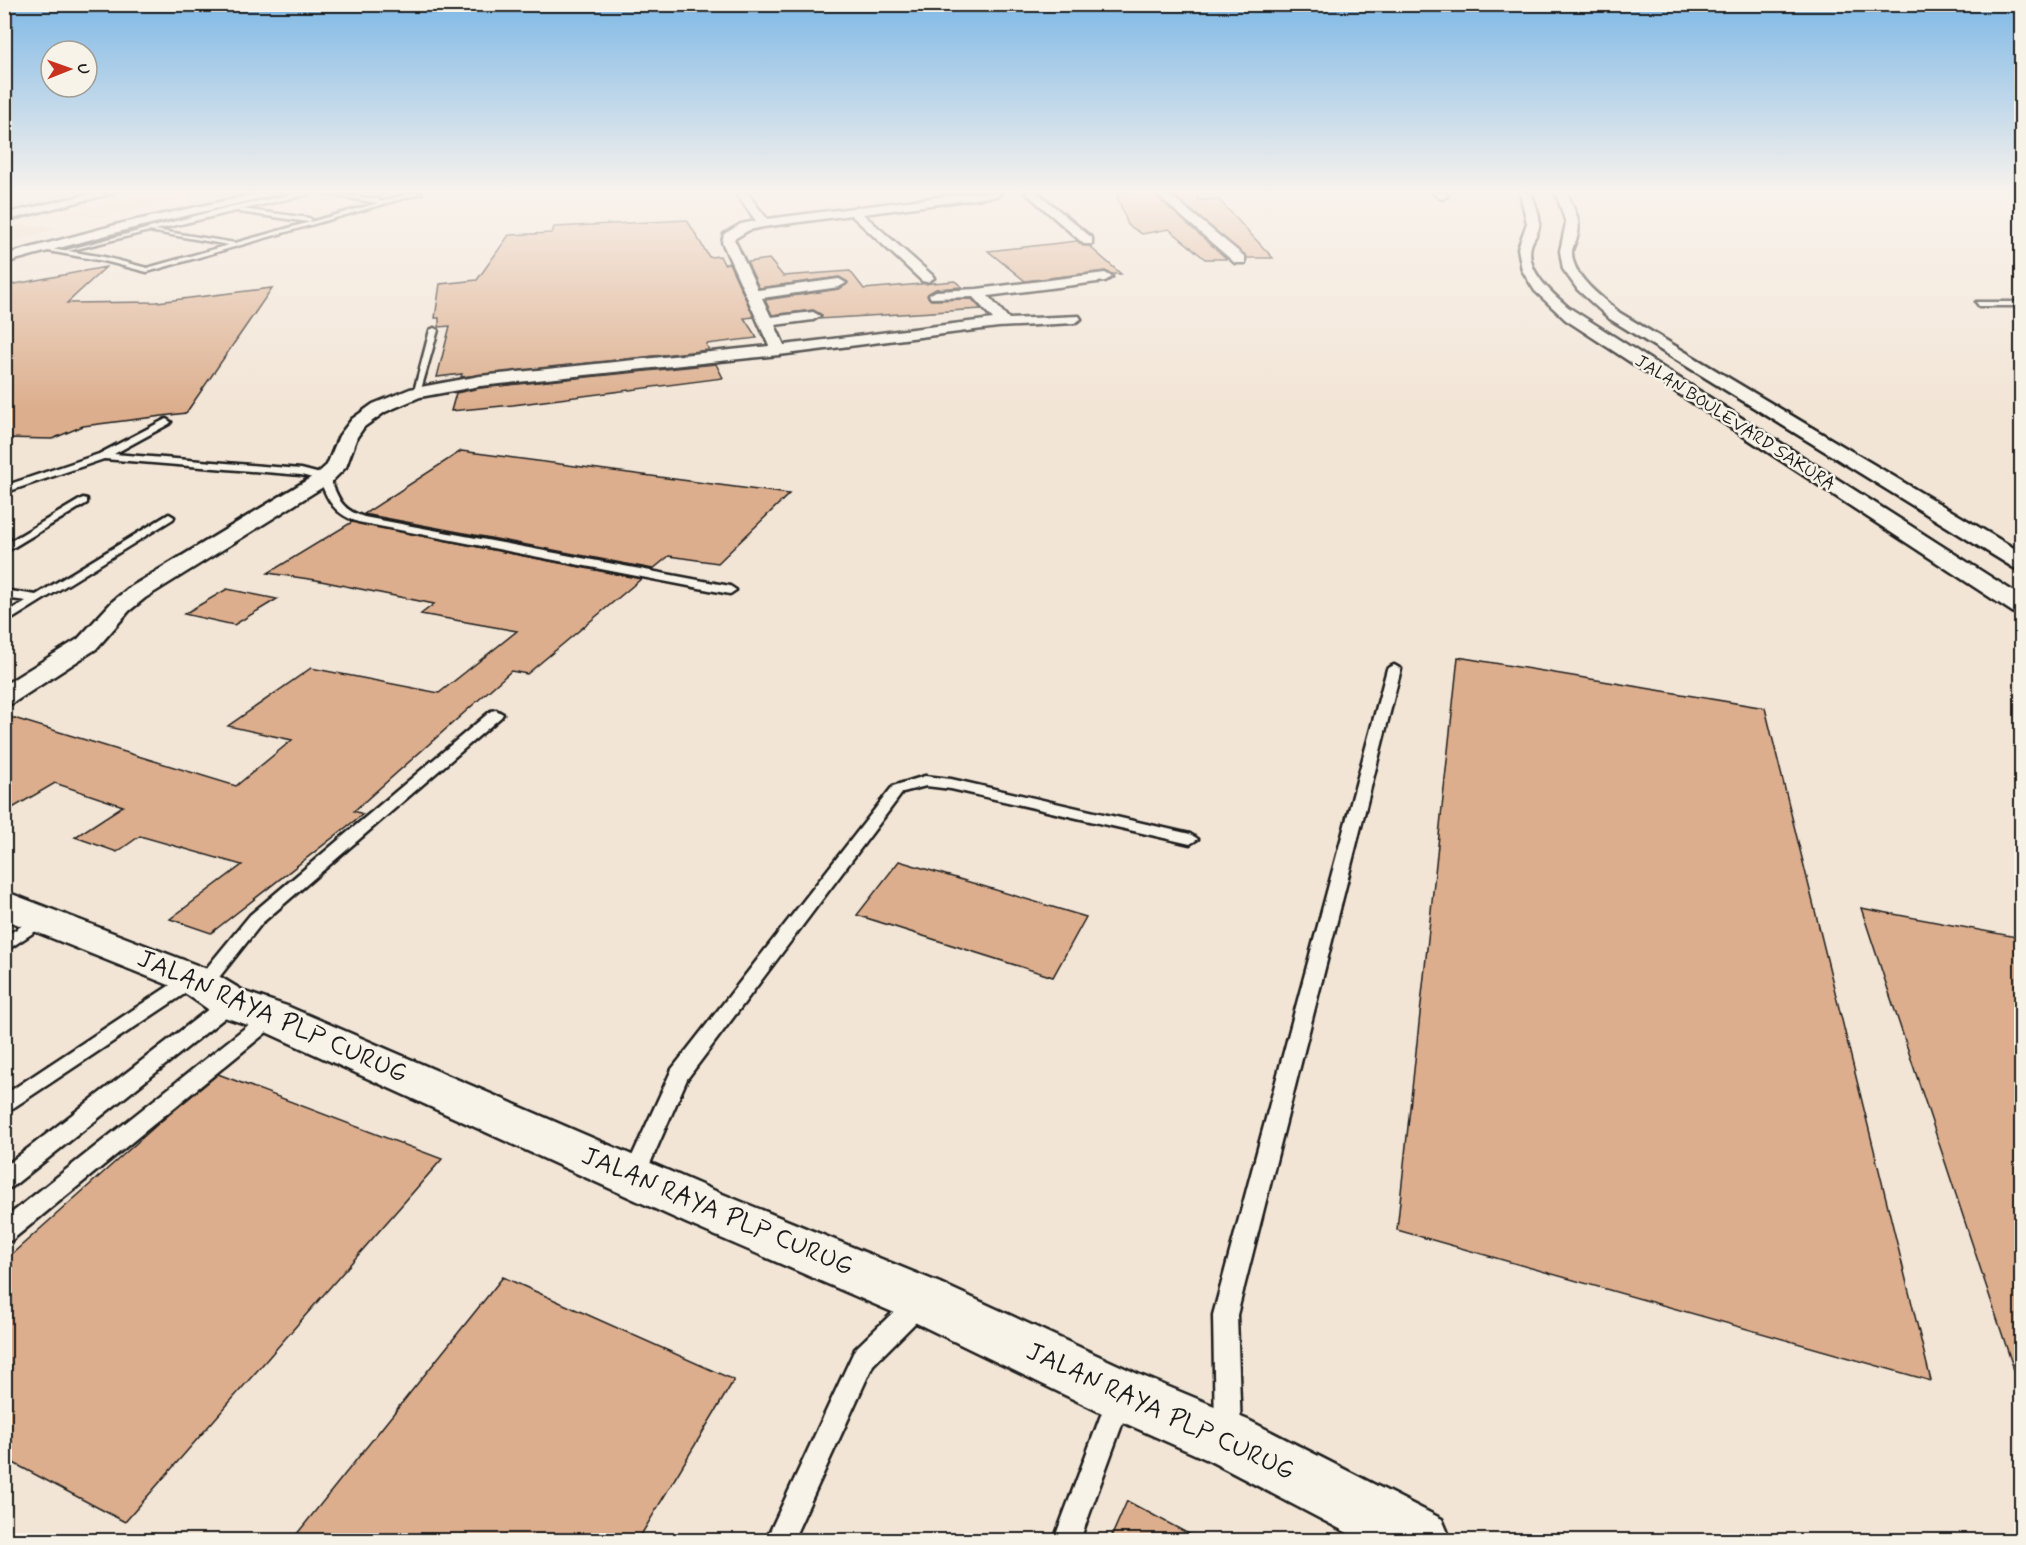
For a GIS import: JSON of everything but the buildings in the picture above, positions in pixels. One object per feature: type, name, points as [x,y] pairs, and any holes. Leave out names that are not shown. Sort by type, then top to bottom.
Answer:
[{"type":"main road","name":"JALAN RAYA PLP CURUG","points":[[17,923],[225,996],[922,1300],[1121,1394],[1228,1440],[1421,1540]]},
{"type":"street","points":[[740,265],[779,350]]},
{"type":"street","points":[[913,265],[927,278]]},
{"type":"street","name":"JALAN BOULEVARD SAKURA","points":[[1527,265],[1528,271],[1545,294],[1571,317],[2022,608]]},
{"type":"street","name":"JALAN BOULEVARD SAKURA","points":[[1569,265],[1572,273],[1590,295],[1615,316],[2020,562]]},
{"type":"street","points":[[1073,268],[1105,294]]},
{"type":"street","points":[[936,295],[977,293],[1105,277]]},
{"type":"street","points":[[753,295],[839,283]]},
{"type":"street","points":[[977,293],[1004,320],[1003,324]]},
{"type":"street","points":[[765,322],[813,316]]},
{"type":"street","points":[[4,697],[87,644],[121,606],[137,593],[324,478],[336,466],[348,436],[358,423],[379,408],[416,393],[480,381],[1003,324],[1074,319]]},
{"type":"street","points":[[1954,565],[2020,562]]},
{"type":"lane","points":[[128,265],[147,270],[163,265]]},
{"type":"lane","points":[[2004,303],[2022,312]]},
{"type":"lane","points":[[1979,304],[2022,304]]},
{"type":"lane","points":[[416,393],[434,330]]},
{"type":"lane","points":[[4,490],[103,456],[166,422]]},
{"type":"lane","points":[[103,456],[301,472],[324,478],[336,509],[343,514],[362,520],[730,590]]},
{"type":"lane","points":[[4,550],[83,501]]},
{"type":"lane","points":[[4,620],[169,517]]},
{"type":"lane","points":[[4,594],[39,599]]},
{"type":"lane","points":[[1228,1440],[1225,1315],[1394,669]]},
{"type":"lane","points":[[4,1233],[225,996],[256,919],[496,714]]},
{"type":"lane","points":[[634,1176],[679,1075],[898,789],[925,781],[951,784],[1190,838]]},
{"type":"lane","points":[[4,1106],[225,996]]},
{"type":"lane","points":[[4,1180],[225,996]]},
{"type":"lane","points":[[779,1540],[864,1357],[922,1300]]},
{"type":"lane","points":[[1067,1540],[1121,1394]]}]
